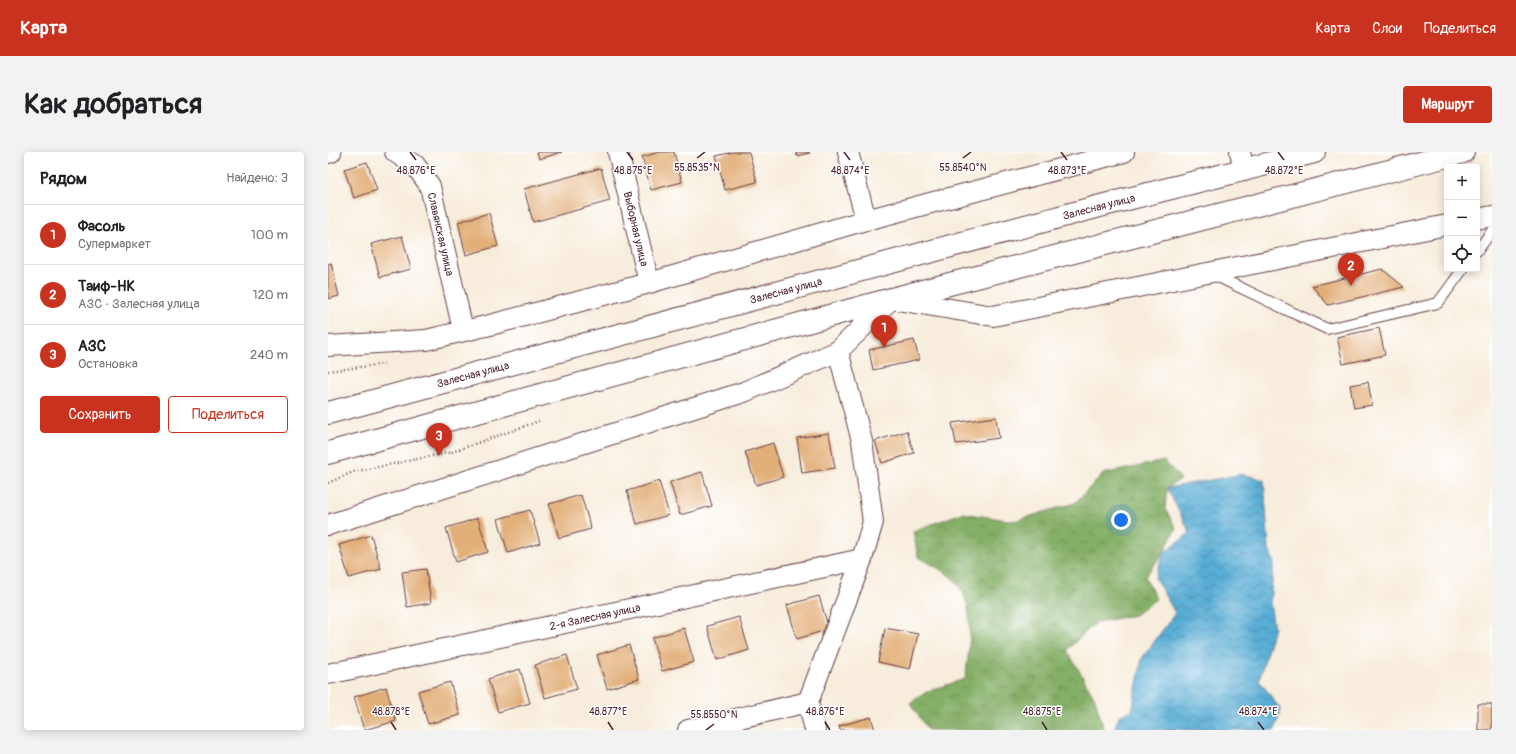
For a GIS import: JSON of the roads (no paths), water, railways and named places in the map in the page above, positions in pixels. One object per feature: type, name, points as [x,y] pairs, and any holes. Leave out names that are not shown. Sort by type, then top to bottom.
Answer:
[{"type":"main road","name":"Залесная улица","points":[[328,413],[1104,205],[1242,161],[1314,152]]},
{"type":"main road","points":[[328,453],[891,299],[1463,152]]},
{"type":"street","name":"Славянская улица","points":[[395,152],[415,165],[430,186],[463,330]]},
{"type":"street","name":"Выборная улица","points":[[618,152],[649,283]]},
{"type":"street","points":[[848,152],[866,220]]},
{"type":"street","points":[[328,346],[426,340],[463,330],[490,325],[649,283],[866,220],[1124,152]]},
{"type":"street","points":[[1480,218],[1492,216]]},
{"type":"street","points":[[328,525],[744,392],[838,351],[891,299],[994,316],[1210,274],[1444,226]]},
{"type":"street","points":[[815,730],[808,702],[862,559],[873,522],[862,441],[838,351]]},
{"type":"street","name":"2-я Залесная улица","points":[[328,674],[862,559]]},
{"type":"street","points":[[688,730],[808,702]]},
{"type":"lane","points":[[1480,247],[1492,231]]},
{"type":"lane","points":[[1210,274],[1327,329],[1438,303],[1461,272]]},
{"type":"water","points":[[1243,474],[1264,480],[1269,549],[1274,563],[1270,602],[1274,628],[1259,680],[1281,710],[1275,730],[1114,730],[1119,716],[1132,710],[1142,658],[1175,613],[1155,578],[1163,553],[1190,533],[1167,488]]},
{"type":"place","name":"Таиф-НК","points":[[1351,286]]},
{"type":"place","name":"Фасоль","points":[[884,348]]},
{"type":"place","name":"АЗС","points":[[439,456]]}]
